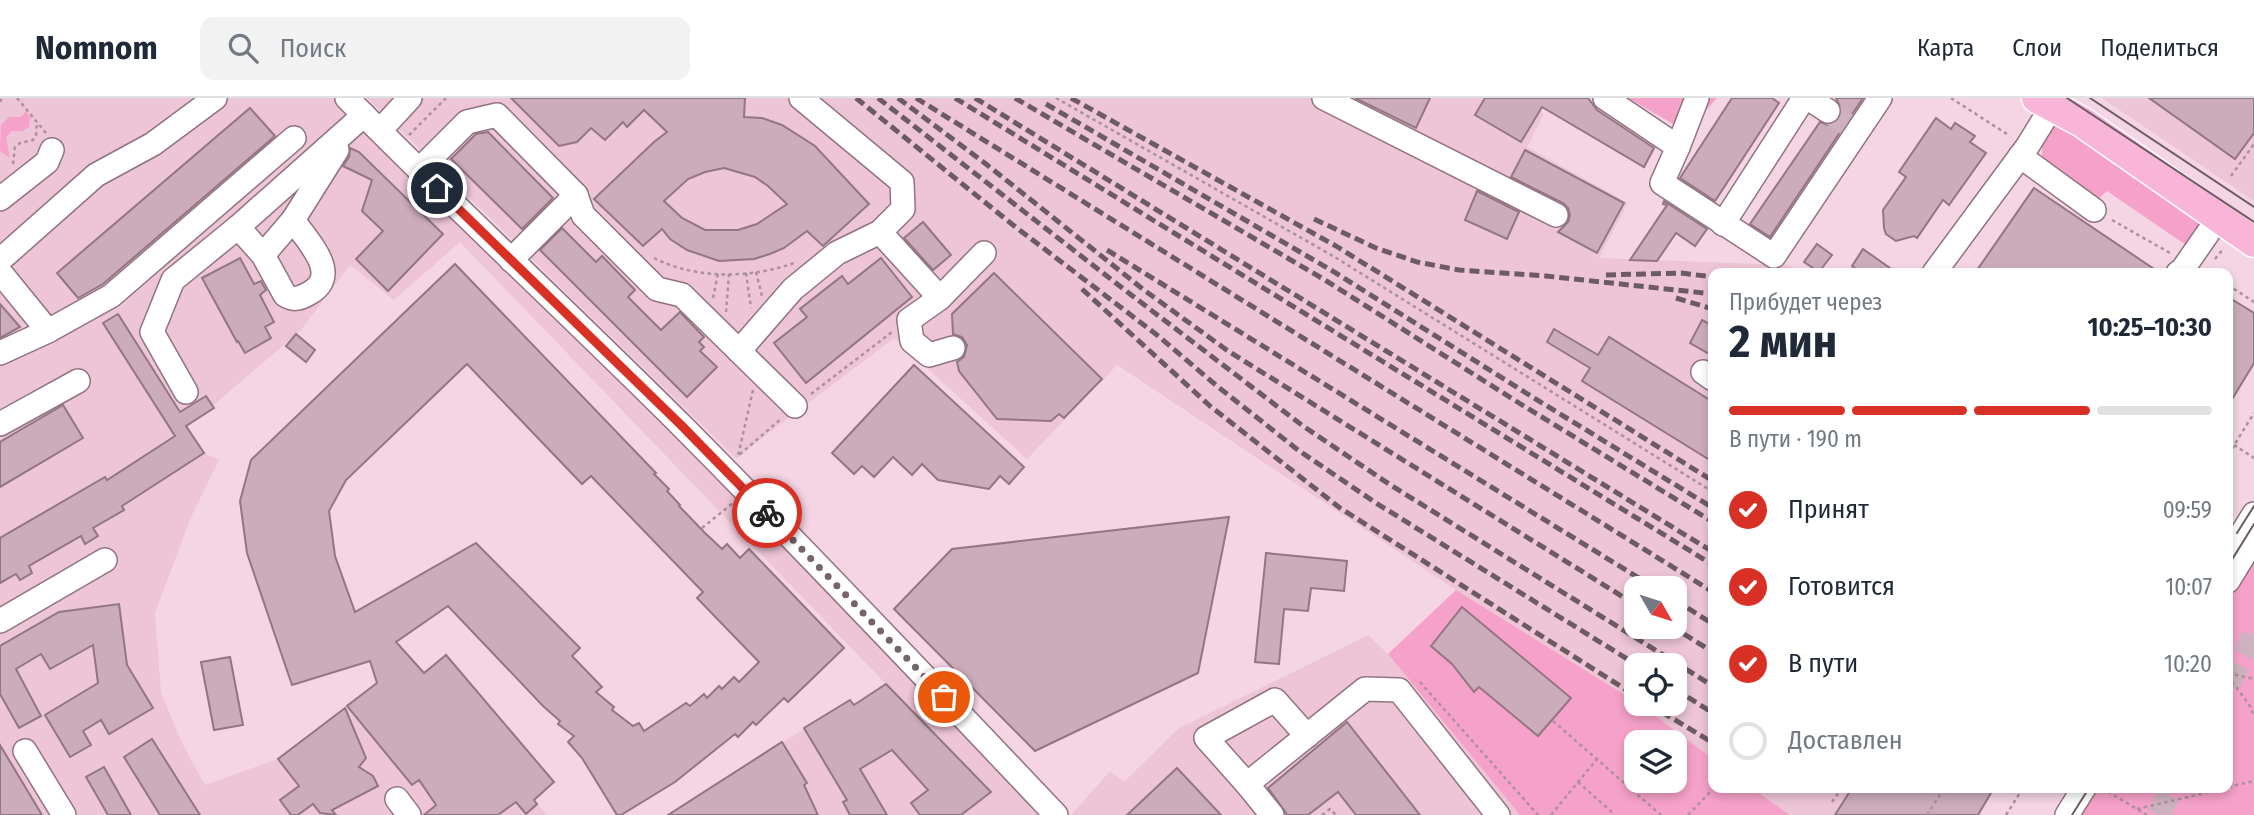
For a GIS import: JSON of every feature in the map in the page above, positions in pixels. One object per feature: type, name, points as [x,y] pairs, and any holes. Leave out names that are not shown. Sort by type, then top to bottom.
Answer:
[{"type":"main road","points":[[2045,102],[2082,122],[2254,242]]},
{"type":"street","points":[[0,260],[96,175],[153,144],[215,98]]},
{"type":"street","points":[[347,98],[363,124],[419,170],[681,425],[1056,815]]},
{"type":"street","points":[[186,392],[152,332],[173,280],[363,124],[386,124],[410,98]]},
{"type":"street","points":[[739,351],[793,289],[836,253],[880,232],[902,209],[902,182],[801,98]]},
{"type":"street","points":[[1324,98],[1556,215]]},
{"type":"street","points":[[1605,98],[1678,147]]},
{"type":"street","points":[[1697,98],[1662,183],[1774,257],[1855,130],[1880,98]]},
{"type":"street","points":[[1723,224],[1806,98],[1828,111]]},
{"type":"street","points":[[1938,268],[2023,152],[2045,102]]},
{"type":"street","points":[[419,170],[467,122],[497,115],[576,195],[583,215],[657,289],[682,295],[794,407]]},
{"type":"street","points":[[263,255],[293,220],[363,124]]},
{"type":"street","points":[[0,353],[48,331],[111,296],[294,138]]},
{"type":"street","points":[[4,186],[47,162],[51,150]]},
{"type":"street","points":[[2023,152],[2094,210]]},
{"type":"street","points":[[511,260],[576,195]]},
{"type":"street","points":[[2183,268],[2219,217]]},
{"type":"street","points":[[238,227],[263,255],[285,295],[298,299],[314,291],[325,275],[324,266],[293,220]]},
{"type":"street","points":[[880,232],[940,298]]},
{"type":"street","points":[[953,348],[929,355],[912,341],[909,320],[940,298],[984,253]]},
{"type":"street","points":[[0,272],[48,331]]},
{"type":"street","points":[[0,424],[78,381]]},
{"type":"street","points":[[2233,548],[2254,514]]},
{"type":"street","points":[[2233,573],[2254,539]]},
{"type":"street","points":[[0,621],[105,560]]},
{"type":"street","points":[[1247,785],[1365,689],[1399,690],[1498,815]]},
{"type":"street","points":[[1272,815],[1206,738],[1275,700],[1307,736]]},
{"type":"street","points":[[25,751],[64,815]]},
{"type":"street","points":[[2067,815],[2081,793]]},
{"type":"street","points":[[2081,815],[2096,793]]},
{"type":"path","points":[[17,98],[50,140],[51,150]]},
{"type":"path","points":[[409,135],[446,98]]},
{"type":"path","points":[[1056,98],[1333,256],[1708,489]]},
{"type":"path","points":[[1951,98],[2023,152]]},
{"type":"path","points":[[4,186],[15,147],[33,140],[37,121]]},
{"type":"path","points":[[2231,176],[2254,144]]},
{"type":"path","points":[[2094,210],[2181,268]]},
{"type":"path","points":[[657,263],[648,254],[673,267],[729,274],[756,272],[796,262]]},
{"type":"path","points":[[756,272],[762,297]]},
{"type":"path","points":[[713,300],[718,273]]},
{"type":"path","points":[[746,273],[751,310]]},
{"type":"path","points":[[726,312],[729,274]]},
{"type":"path","points":[[2233,288],[2254,302]]},
{"type":"path","points":[[757,369],[738,456],[794,407],[909,320]]},
{"type":"path","points":[[2254,412],[2234,445],[2254,458]]},
{"type":"path","points":[[702,528],[746,492]]},
{"type":"path","points":[[2233,675],[2254,679]]},
{"type":"path","points":[[1420,682],[1538,815]]},
{"type":"path","points":[[2233,682],[2254,716]]},
{"type":"path","points":[[1553,721],[1661,815]]},
{"type":"path","points":[[1550,815],[1597,759]]},
{"type":"path","points":[[2233,785],[2254,780]]},
{"type":"path","points":[[1578,782],[1615,815]]},
{"type":"path","points":[[1688,815],[1709,793]]},
{"type":"path","points":[[1832,802],[1838,793]]},
{"type":"path","points":[[1927,815],[1941,793]]},
{"type":"path","points":[[2006,815],[2020,793]]},
{"type":"path","points":[[2108,793],[2147,815]]},
{"type":"path","points":[[2137,809],[2202,793]]},
{"type":"path","points":[[1322,815],[1331,809],[1336,815]]},
{"type":"shaded area","points":[[0,98],[341,98],[675,429],[1040,815],[668,815],[850,700],[854,705],[885,683],[460,242],[394,300],[350,265],[300,331],[188,427],[204,453],[219,460],[191,517],[155,613],[161,693],[183,745],[205,785],[278,759],[410,657],[424,672],[446,655],[554,782],[534,799],[546,815],[0,815]]},
{"type":"shaded area","points":[[367,98],[1515,98],[1544,114],[1527,147],[1628,203],[1599,258],[1787,265],[1793,268],[1708,268],[1708,755],[1687,740],[1687,730],[1674,730],[1655,716],[1687,716],[1687,653],[1624,653],[1624,695],[1456,590],[1117,365],[1027,459],[894,338],[737,459]]},
{"type":"shaded area","points":[[1628,98],[1717,98],[1687,132]]},
{"type":"shaded area","points":[[2102,98],[2254,98],[2254,201]]},
{"type":"shaded area","points":[[26,111],[30,117],[29,127],[23,131],[12,131],[6,137],[10,158],[0,151],[1,125],[9,117],[21,117]]},
{"type":"shaded area","points":[[2049,121],[2079,132],[2204,224],[2189,247],[2107,191],[2094,203],[2042,161],[2042,136]]},
{"type":"shaded area","points":[[2254,543],[2254,815],[2077,815],[2092,793],[2233,793],[2233,575]]},
{"type":"shaded area","points":[[1456,590],[1624,694],[1624,716],[1656,716],[1674,730],[1624,730],[1624,793],[1687,793],[1687,740],[1708,755],[1708,793],[1759,793],[1790,815],[1520,815],[1388,654]]},
{"type":"shaded area","points":[[1368,635],[1388,654],[1520,815],[1071,815],[1110,771],[1124,782],[1178,729]]},
{"type":"shaded area","points":[[1759,793],[1849,793],[1835,815],[1790,815]]},
{"type":"building","points":[[511,98],[745,98],[744,117],[762,118],[782,125],[815,146],[869,204],[823,246],[807,231],[784,248],[770,254],[754,259],[719,261],[687,250],[670,239],[662,229],[643,246],[594,199],[667,132],[644,110],[627,127],[623,122],[605,140],[591,128],[577,142],[559,146]],"holes":[[[724,168],[755,177],[787,204],[757,224],[738,230],[705,230],[682,218],[664,201],[688,179],[705,172]]]},
{"type":"building","points":[[1355,98],[1430,98],[1416,128]]},
{"type":"building","points":[[1485,98],[1588,98],[1597,110],[1654,148],[1644,167],[1542,107],[1521,142],[1475,115]]},
{"type":"building","points":[[1732,98],[1772,98],[1779,103],[1715,201],[1680,178]]},
{"type":"building","points":[[1836,98],[1863,98],[1770,237],[1750,224],[1820,122],[1828,125],[1839,119],[1842,111]]},
{"type":"building","points":[[2149,98],[2254,98],[2254,133],[2235,159]]},
{"type":"building","points":[[250,108],[275,136],[103,284],[78,298],[57,273]]},
{"type":"building","points":[[1936,118],[1951,129],[1955,123],[1975,136],[1970,142],[1986,153],[1949,205],[1943,200],[1917,238],[1914,236],[1896,241],[1886,234],[1883,210],[1906,177],[1899,172]]},
{"type":"building","points":[[488,132],[553,198],[522,229],[451,159],[476,134]]},
{"type":"building","points":[[350,148],[359,152],[443,234],[388,291],[356,259],[383,231],[362,211],[372,180],[343,166],[349,157]]},
{"type":"building","points":[[1525,150],[1624,203],[1597,253],[1558,232],[1568,222],[1570,215],[1563,203],[1511,177]]},
{"type":"building","points":[[2034,188],[2153,268],[1978,268]]},
{"type":"building","points":[[1477,191],[1519,212],[1507,239],[1465,220]]},
{"type":"building","points":[[1664,201],[1707,229],[1695,246],[1676,233],[1657,261],[1630,260],[1667,205],[1663,204]]},
{"type":"building","points":[[923,222],[951,255],[933,270],[904,238]]},
{"type":"building","points":[[562,228],[596,262],[602,256],[635,290],[628,297],[661,330],[680,312],[704,337],[699,342],[704,347],[700,351],[717,367],[687,397],[540,250]]},
{"type":"building","points":[[1817,244],[1832,255],[1822,268],[1813,268],[1804,262]]},
{"type":"building","points":[[1863,249],[1890,268],[1855,268],[1852,266]]},
{"type":"building","points":[[240,258],[254,284],[261,281],[266,290],[260,295],[274,322],[265,327],[271,338],[245,353],[202,278]]},
{"type":"building","points":[[881,258],[912,297],[806,383],[774,343],[807,317],[800,309],[842,276],[848,284]]},
{"type":"building","points":[[455,264],[656,473],[654,474],[669,489],[667,491],[679,506],[705,533],[722,549],[727,544],[740,558],[749,549],[844,648],[788,702],[784,698],[756,725],[753,722],[738,737],[735,734],[675,782],[617,815],[582,758],[568,742],[574,736],[558,724],[560,721],[448,606],[396,642],[424,673],[446,655],[554,782],[534,800],[537,804],[526,814],[516,802],[498,815],[424,815],[436,805],[419,780],[412,785],[347,706],[377,683],[370,661],[292,685],[247,553],[240,501],[251,460]],"holes":[[[467,364],[582,484],[591,476],[703,592],[697,598],[759,662],[739,682],[734,677],[722,689],[719,686],[707,698],[704,694],[690,706],[686,703],[644,731],[639,723],[633,726],[612,710],[614,707],[596,692],[602,687],[572,656],[580,648],[476,543],[355,612],[335,556],[329,511],[346,480]]]},
{"type":"building","points":[[994,273],[1102,379],[1064,418],[1059,414],[1051,421],[997,419],[959,371],[957,362],[964,357],[967,345],[962,337],[953,334],[952,314]]},
{"type":"building","points":[[2233,300],[2254,313],[2254,363],[2233,398]]},
{"type":"building","points":[[0,304],[20,327],[0,338]]},
{"type":"building","points":[[118,314],[180,412],[206,396],[214,408],[186,426],[204,453],[122,506],[124,510],[93,528],[98,536],[85,544],[81,536],[29,566],[32,573],[20,580],[16,574],[0,583],[0,538],[105,477],[107,480],[175,436],[103,323]]},
{"type":"building","points":[[1702,320],[1708,323],[1708,353],[1690,343]]},
{"type":"building","points":[[1554,329],[1598,355],[1609,337],[1708,399],[1708,459],[1582,381],[1590,368],[1547,342]]},
{"type":"building","points":[[296,334],[315,350],[306,362],[286,346]]},
{"type":"building","points":[[914,365],[1024,467],[1009,484],[1000,476],[989,489],[938,480],[922,464],[912,475],[893,457],[874,477],[862,466],[854,474],[832,453]]},
{"type":"building","points":[[63,405],[83,438],[0,487],[0,442]]},
{"type":"building","points":[[1229,517],[1198,673],[1035,751],[894,609],[952,549]]},
{"type":"building","points":[[1266,553],[1347,561],[1344,591],[1311,588],[1308,611],[1284,609],[1279,664],[1255,662]]},
{"type":"building","points":[[119,604],[127,665],[153,708],[109,734],[101,720],[83,731],[91,745],[70,757],[45,715],[98,683],[93,645],[50,669],[41,654],[16,669],[41,716],[19,728],[0,694],[0,646],[59,612]]},
{"type":"building","points":[[1462,607],[1571,698],[1538,736],[1479,687],[1474,692],[1452,664],[1431,646]]},
{"type":"building","points":[[230,657],[243,725],[214,730],[201,662]]},
{"type":"building","points":[[886,684],[991,792],[961,815],[920,815],[911,803],[928,790],[892,750],[860,769],[887,815],[850,815],[843,802],[847,800],[804,728],[850,700],[854,705]]},
{"type":"building","points":[[345,708],[366,758],[359,767],[373,776],[378,786],[332,810],[336,815],[320,813],[313,804],[298,815],[291,815],[280,800],[299,786],[278,759]]},
{"type":"building","points":[[1347,722],[1420,815],[1356,815],[1338,792],[1308,815],[1287,815],[1268,788]]},
{"type":"building","points":[[152,739],[200,815],[160,815],[124,757]]},
{"type":"building","points":[[782,742],[807,783],[804,785],[818,815],[668,815]]},
{"type":"building","points":[[0,745],[42,815],[0,815]]},
{"type":"building","points":[[104,767],[131,815],[108,815],[86,777]]},
{"type":"building","points":[[1177,768],[1221,815],[1127,815]]},
{"type":"building","points":[[1849,793],[1991,793],[1978,815],[1835,815]]},
{"type":"tunnel","points":[[1828,111],[1852,128]]},
{"type":"tunnel","points":[[2233,676],[2254,636]]},
{"type":"tunnel","points":[[2158,815],[2170,793]]},
{"type":"tram line","points":[[2067,98],[2254,222]]},
{"type":"tram line","points":[[2090,98],[2254,207]]},
{"type":"tram line","points":[[2237,533],[2254,506]]},
{"type":"tram line","points":[[2233,558],[2254,524]]},
{"type":"tram line","points":[[2072,815],[2086,793]]},
{"type":"railway","points":[[856,98],[1013,225],[1157,335],[1298,450],[1376,503],[1624,657]]},
{"type":"railway","points":[[878,98],[1303,426],[1389,484],[1708,683]]},
{"type":"railway","points":[[898,98],[986,164],[1144,290],[1228,351],[1624,598]]},
{"type":"railway","points":[[916,98],[1708,589]]},
{"type":"railway","points":[[955,98],[1708,562]]},
{"type":"railway","points":[[975,98],[1708,549]]},
{"type":"railway","points":[[1015,98],[1325,280],[1708,519]]},
{"type":"railway","points":[[1071,98],[1336,246],[1708,478]]},
{"type":"railway","points":[[1046,104],[1331,270],[1708,505]]},
{"type":"railway","points":[[1314,219],[1376,248],[1417,262],[1459,270],[1546,276],[1708,293]]},
{"type":"railway","points":[[1107,250],[1636,576]]},
{"type":"railway","points":[[1606,275],[1681,273],[1708,276]]},
{"type":"railway","points":[[1082,289],[1210,406],[1340,508],[1624,688]]},
{"type":"railway","points":[[1676,298],[1708,308]]},
{"type":"railway","points":[[1687,608],[1708,621]]},
{"type":"railway","points":[[1687,636],[1708,649]]},
{"type":"railway","points":[[1687,697],[1708,710]]},
{"type":"railway","points":[[1669,716],[1708,740]]},
{"type":"way so far","points":[[767,513],[944,697]]},
{"type":"route","points":[[437,188],[681,425],[767,513]]}]
